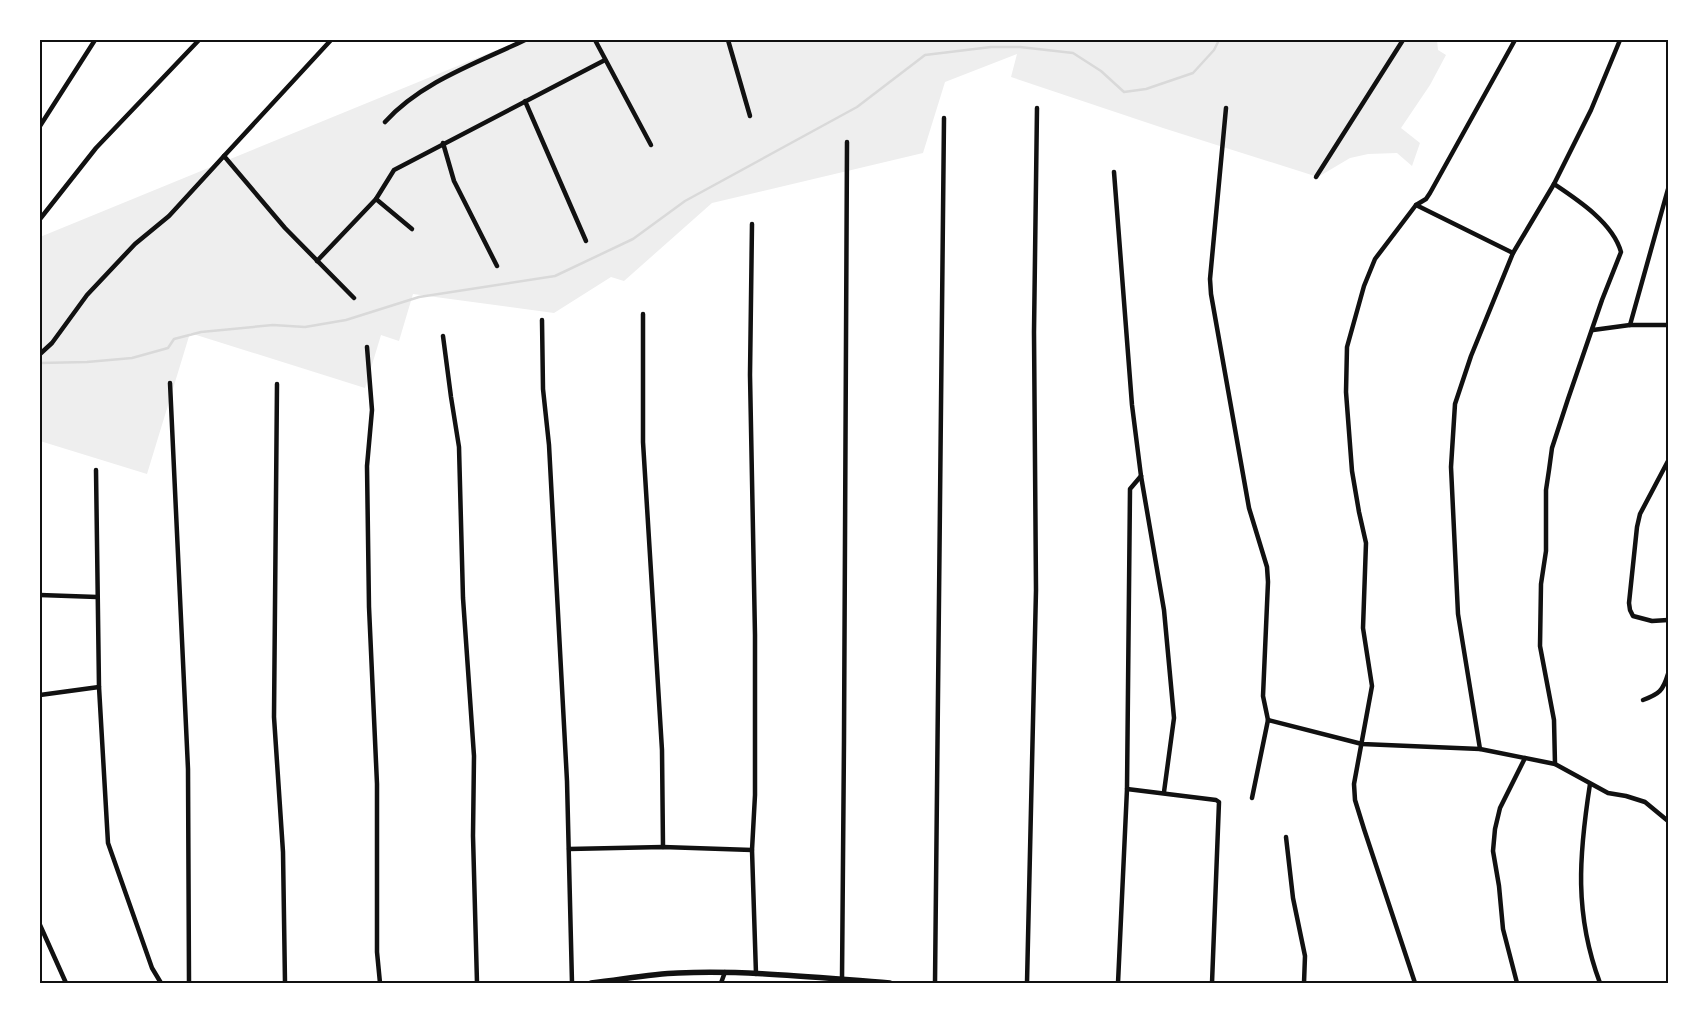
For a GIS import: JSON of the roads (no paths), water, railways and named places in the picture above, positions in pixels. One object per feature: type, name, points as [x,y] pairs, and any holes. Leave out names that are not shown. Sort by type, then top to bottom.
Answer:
[{"type":"street","points":[[40,126],[96,40]]},
{"type":"street","points":[[40,220],[96,148],[199,40]]},
{"type":"street","points":[[40,354],[52,343],[87,295],[135,244],[169,216],[331,40]]},
{"type":"street","points":[[385,122],[408,100],[435,83],[525,40]]},
{"type":"street","points":[[595,40],[651,145]]},
{"type":"street","points":[[728,40],[750,116]]},
{"type":"street","points":[[1316,177],[1403,40]]},
{"type":"street","points":[[1415,983],[1356,800],[1354,784],[1372,686],[1363,628],[1366,543],[1352,471],[1346,392],[1347,347],[1364,286],[1375,259],[1416,205],[1426,199],[1436,184],[1515,40]]},
{"type":"street","points":[[1480,749],[1458,614],[1451,466],[1455,404],[1470,356],[1513,253],[1554,184],[1590,110],[1620,40]]},
{"type":"street","points":[[317,261],[376,199],[394,170],[605,60]]},
{"type":"street","points":[[525,101],[586,241]]},
{"type":"street","points":[[1027,983],[1036,590],[1034,332],[1037,108]]},
{"type":"street","points":[[1226,108],[1210,279],[1211,294],[1249,508],[1267,567],[1268,599],[1263,696],[1268,720],[1252,798]]},
{"type":"street","points":[[934,983],[944,118]]},
{"type":"street","points":[[842,980],[847,142]]},
{"type":"street","points":[[443,143],[454,181],[497,266]]},
{"type":"street","points":[[224,156],[285,228],[354,298]]},
{"type":"street","points":[[1114,172],[1132,405],[1141,476],[1164,610],[1174,718],[1164,792]]},
{"type":"street","points":[[1554,184],[1591,211],[1616,239],[1621,252],[1602,300],[1552,448],[1546,490],[1547,526],[1541,584],[1540,646],[1554,720],[1555,764]]},
{"type":"street","points":[[1630,324],[1668,189]]},
{"type":"street","points":[[376,199],[412,229]]},
{"type":"street","points":[[1416,205],[1513,253]]},
{"type":"street","points":[[752,224],[750,375],[755,635],[752,850],[756,974]]},
{"type":"street","points":[[643,314],[643,442],[662,750],[663,847]]},
{"type":"street","points":[[542,320],[543,389],[549,445],[567,781],[572,983]]},
{"type":"street","points":[[1593,330],[1630,324],[1668,325]]},
{"type":"street","points":[[443,336],[459,447],[463,598],[474,756],[473,836],[477,983]]},
{"type":"street","points":[[367,347],[372,410],[367,466],[369,607],[377,784],[377,952],[380,983]]},
{"type":"street","points":[[170,383],[188,770],[189,983]]},
{"type":"street","points":[[276,384],[274,717],[283,852],[285,983]]},
{"type":"street","points":[[1668,461],[1640,514],[1628,603],[1633,616],[1652,621],[1668,620]]},
{"type":"street","points":[[96,470],[99,687],[108,844],[152,968],[161,983]]},
{"type":"street","points":[[1118,983],[1127,789],[1130,489],[1141,476]]},
{"type":"street","points":[[40,595],[97,597]]},
{"type":"street","points":[[1642,700],[1655,695],[1662,689],[1668,674]]},
{"type":"street","points":[[40,696],[99,687]]},
{"type":"street","points":[[1268,720],[1362,744],[1480,749],[1555,764],[1608,793],[1645,802],[1668,821]]},
{"type":"street","points":[[1517,983],[1503,929],[1499,886],[1493,851],[1495,829],[1500,808],[1524,758]]},
{"type":"street","points":[[1590,784],[1583,827],[1580,879],[1583,921],[1590,958],[1600,983]]},
{"type":"street","points":[[1127,789],[1164,792],[1219,802],[1212,983]]},
{"type":"street","points":[[1286,837],[1293,898],[1305,956],[1304,983]]},
{"type":"street","points":[[568,849],[663,847],[752,850]]},
{"type":"street","points":[[40,925],[66,983]]},
{"type":"street","points":[[591,983],[677,973],[725,972],[786,975],[820,981],[842,980],[890,983]]},
{"type":"street","points":[[721,983],[725,972]]},
{"type":"waterway","points":[[40,363],[87,362],[132,358],[168,348],[174,339],[201,332],[273,325],[305,327],[346,320],[419,297],[555,276],[633,239],[685,201],[857,107],[925,55],[991,47],[1020,47],[1073,53],[1101,71],[1124,92],[1146,89],[1193,73],[1214,50],[1219,40]]}]
